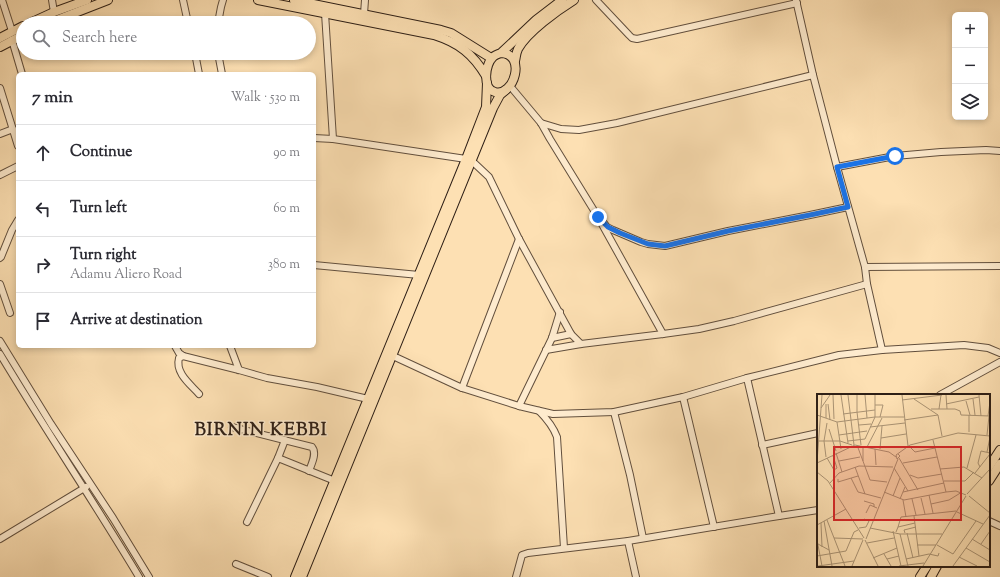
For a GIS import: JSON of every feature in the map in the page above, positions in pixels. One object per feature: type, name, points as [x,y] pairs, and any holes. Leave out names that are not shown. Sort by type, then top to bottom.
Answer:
[{"type":"main road","points":[[45,16],[87,0]]},
{"type":"main road","points":[[67,16],[108,0]]},
{"type":"main road","points":[[258,0],[444,38],[453,42],[475,59],[490,89],[500,93],[508,88]]},
{"type":"main road","points":[[294,0],[441,30],[451,33],[491,58]]},
{"type":"main road","points":[[302,577],[393,356],[469,160],[486,107],[486,80],[491,58],[501,53],[536,20],[562,0]]},
{"type":"main road","points":[[295,577],[419,274],[469,160],[500,95],[513,81],[516,68],[516,55],[520,46],[550,17],[574,0]]},
{"type":"main road","points":[[0,38],[16,30]]},
{"type":"main road","points":[[0,46],[16,38]]},
{"type":"main road","points":[[501,53],[510,56],[515,61]]},
{"type":"main road","points":[[990,465],[1000,450]]},
{"type":"main road","points":[[990,479],[1000,464]]},
{"type":"main road","points":[[920,577],[926,567]]},
{"type":"main road","points":[[931,577],[936,567]]},
{"type":"street","points":[[2,0],[12,32]]},
{"type":"street","points":[[52,0],[54,12]]},
{"type":"street","points":[[183,0],[186,16]]},
{"type":"street","points":[[219,16],[224,0]]},
{"type":"street","points":[[364,14],[365,0]]},
{"type":"street","points":[[596,0],[628,36],[637,39],[796,2],[813,75],[865,268],[867,284],[882,350]]},
{"type":"street","points":[[325,13],[333,139]]},
{"type":"street","points":[[12,40],[16,54]]},
{"type":"street","points":[[18,60],[21,72]]},
{"type":"street","points":[[196,60],[199,72]]},
{"type":"street","points":[[219,60],[222,72]]},
{"type":"street","points":[[541,123],[561,129],[580,130],[617,123],[813,75]]},
{"type":"street","points":[[0,88],[16,139]]},
{"type":"street","points":[[508,88],[541,123],[598,217],[663,334]]},
{"type":"street","points":[[0,134],[13,129]]},
{"type":"street","points":[[316,138],[333,139],[469,160],[489,177],[519,239],[571,334],[581,344]]},
{"type":"street","points":[[837,167],[895,156],[941,152],[1000,150]]},
{"type":"street","points":[[0,175],[16,167]]},
{"type":"street","points":[[598,217],[608,227],[620,233],[648,244],[665,246],[728,231],[848,207]]},
{"type":"street","points":[[0,258],[16,223]]},
{"type":"street","points":[[462,388],[519,239]]},
{"type":"street","points":[[316,265],[419,274]]},
{"type":"street","points":[[865,268],[1000,266]]},
{"type":"street","points":[[0,284],[10,313]]},
{"type":"street","points":[[546,350],[699,329],[734,321],[867,284]]},
{"type":"street","points":[[519,406],[552,338],[560,312]]},
{"type":"street","points":[[552,338],[571,334]]},
{"type":"street","points":[[0,341],[149,577]]},
{"type":"street","points":[[393,356],[462,388],[519,406],[553,414],[614,412],[683,397],[747,378],[839,355],[882,350],[964,344],[988,348],[1000,352]]},
{"type":"street","points":[[176,348],[183,356],[267,378],[317,387],[368,399]]},
{"type":"street","points":[[231,348],[239,370]]},
{"type":"street","points":[[0,354],[139,577]]},
{"type":"street","points":[[183,356],[179,358],[178,368],[181,374],[199,394]]},
{"type":"street","points":[[942,394],[1000,362]]},
{"type":"street","points":[[747,378],[779,516]]},
{"type":"street","points":[[683,397],[714,526]]},
{"type":"street","points":[[539,411],[549,420],[557,438],[564,548]]},
{"type":"street","points":[[614,412],[630,475],[643,538]]},
{"type":"street","points":[[232,427],[314,448],[315,452],[310,470]]},
{"type":"street","points":[[762,445],[817,433]]},
{"type":"street","points":[[246,522],[278,458],[285,440]]},
{"type":"street","points":[[278,458],[335,480]]},
{"type":"street","points":[[0,539],[91,485]]},
{"type":"street","points":[[516,577],[522,556],[528,553],[628,541],[817,510]]},
{"type":"street","points":[[990,521],[1000,526]]},
{"type":"street","points":[[628,541],[636,577]]},
{"type":"street","points":[[236,564],[268,577]]},
{"type":"district","name":"BIRNIN KEBBI","points":[[261,431]]},
{"type":"route","points":[[598,217],[608,227],[620,233],[641,242],[657,246],[665,246],[728,231],[848,207],[837,167],[895,156]]}]
